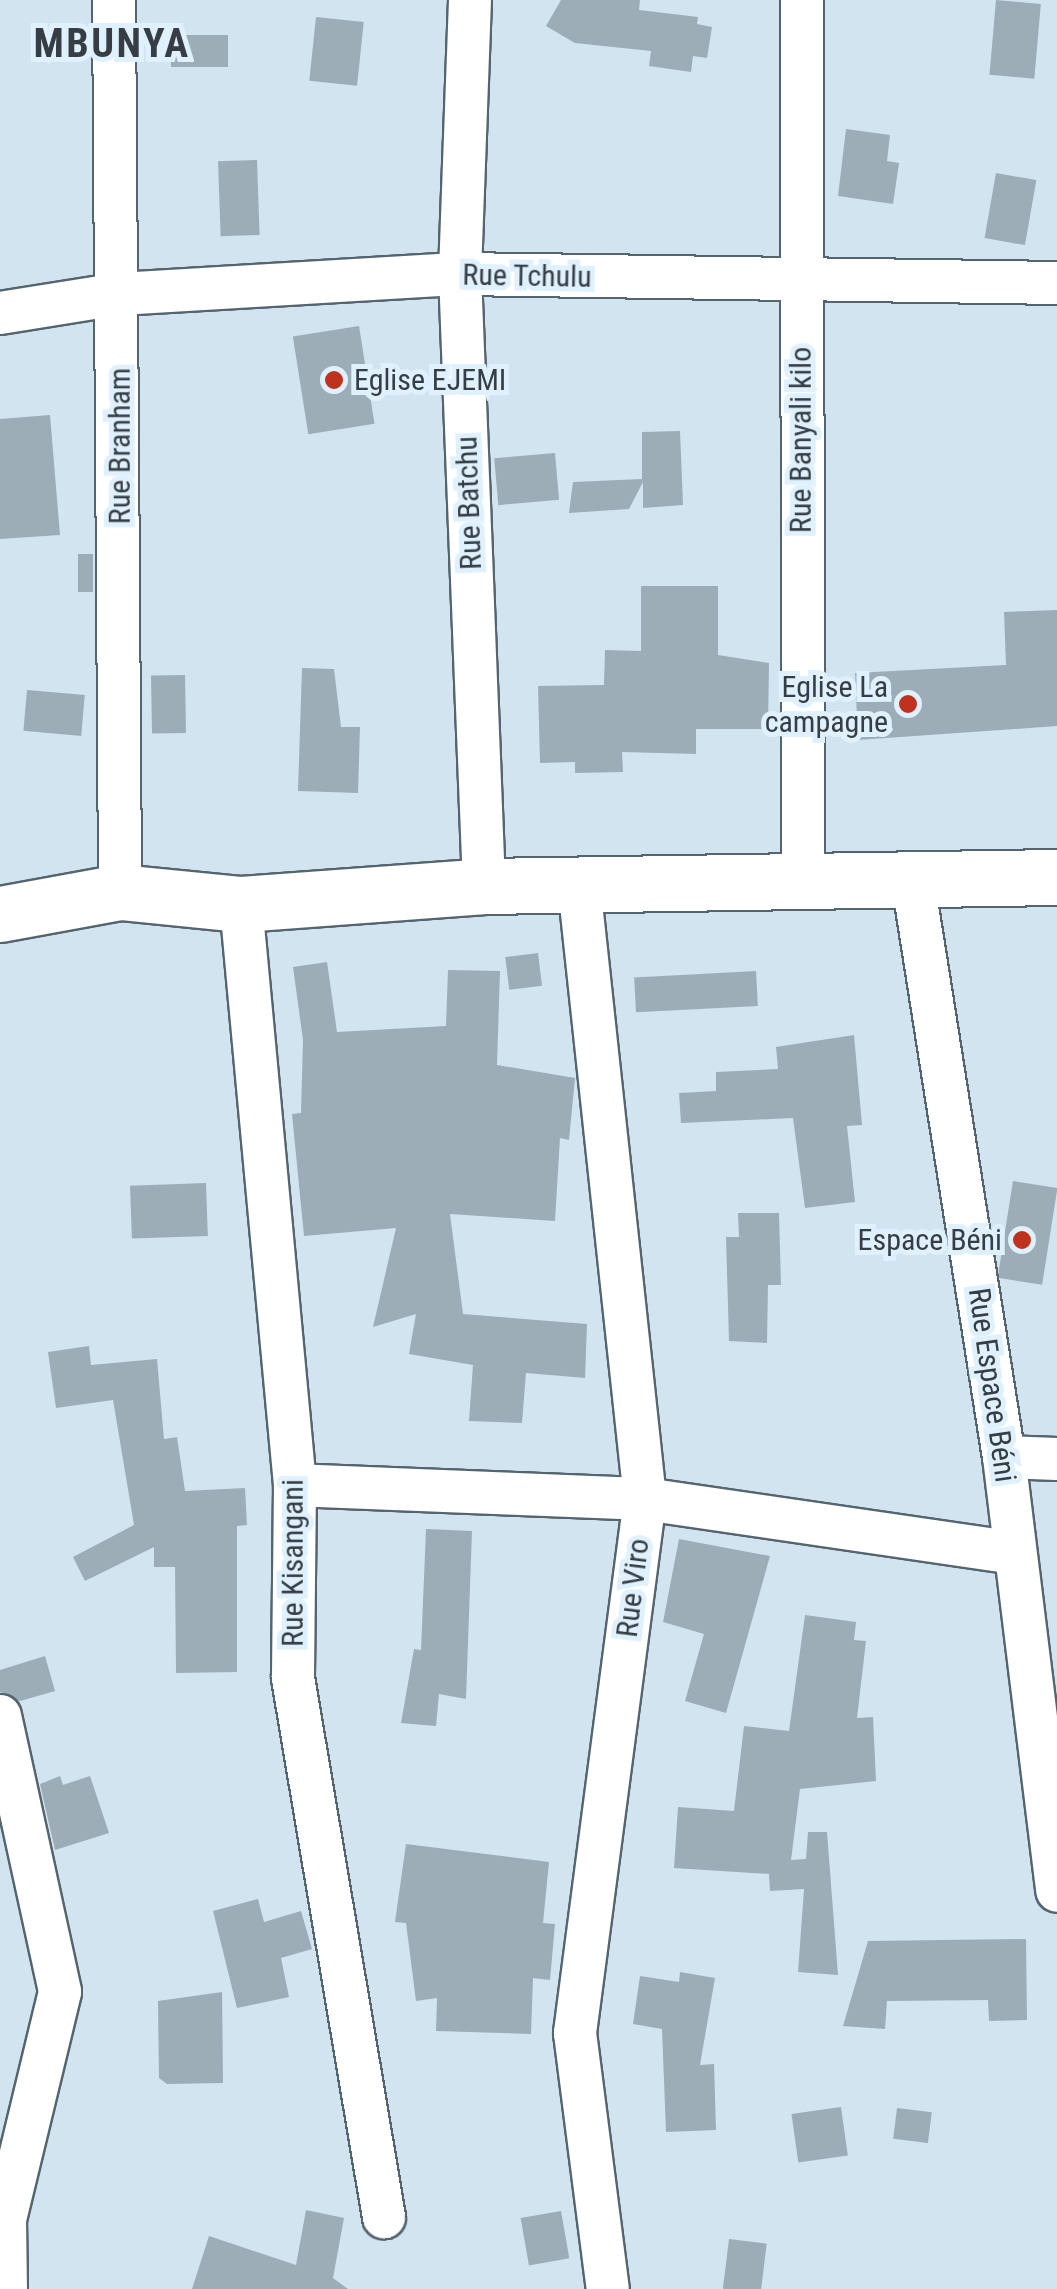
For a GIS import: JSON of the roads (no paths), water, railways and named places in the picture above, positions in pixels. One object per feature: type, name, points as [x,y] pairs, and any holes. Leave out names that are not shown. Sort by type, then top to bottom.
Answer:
[{"type":"street","name":"Rue Branham","points":[[114,0],[120,294],[120,892]]},
{"type":"street","name":"Rue Batchu","points":[[470,0],[460,274],[484,886]]},
{"type":"street","name":"Rue Banyali kilo","points":[[802,0],[803,880]]},
{"type":"street","name":"Rue Tchulu","points":[[0,313],[120,294],[460,274],[1057,283]]},
{"type":"street","points":[[0,914],[120,892],[241,904],[484,886],[1057,878]]},
{"type":"street","name":"Rue Espace Béni","points":[[913,882],[1004,1457],[1057,1890]]},
{"type":"street","name":"Rue Viro","points":[[579,886],[645,1498],[575,2033],[608,2289]]},
{"type":"street","name":"Rue Kisangani","points":[[241,904],[296,1485],[293,1678],[384,2216]]},
{"type":"street","points":[[1004,1457],[1057,1460]]},
{"type":"street","points":[[296,1485],[645,1498],[1014,1553]]},
{"type":"street","points":[[0,1716],[60,1992],[6,2219],[6,2289]]},
{"type":"place","name":"Eglise EJEMI","points":[[334,380]]},
{"type":"place","name":"Eglise La campagne","points":[[908,704]]},
{"type":"place","name":"Espace Béni","points":[[1022,1240]]},
{"type":"district","name":"MBUNYA","points":[[112,44]]}]
